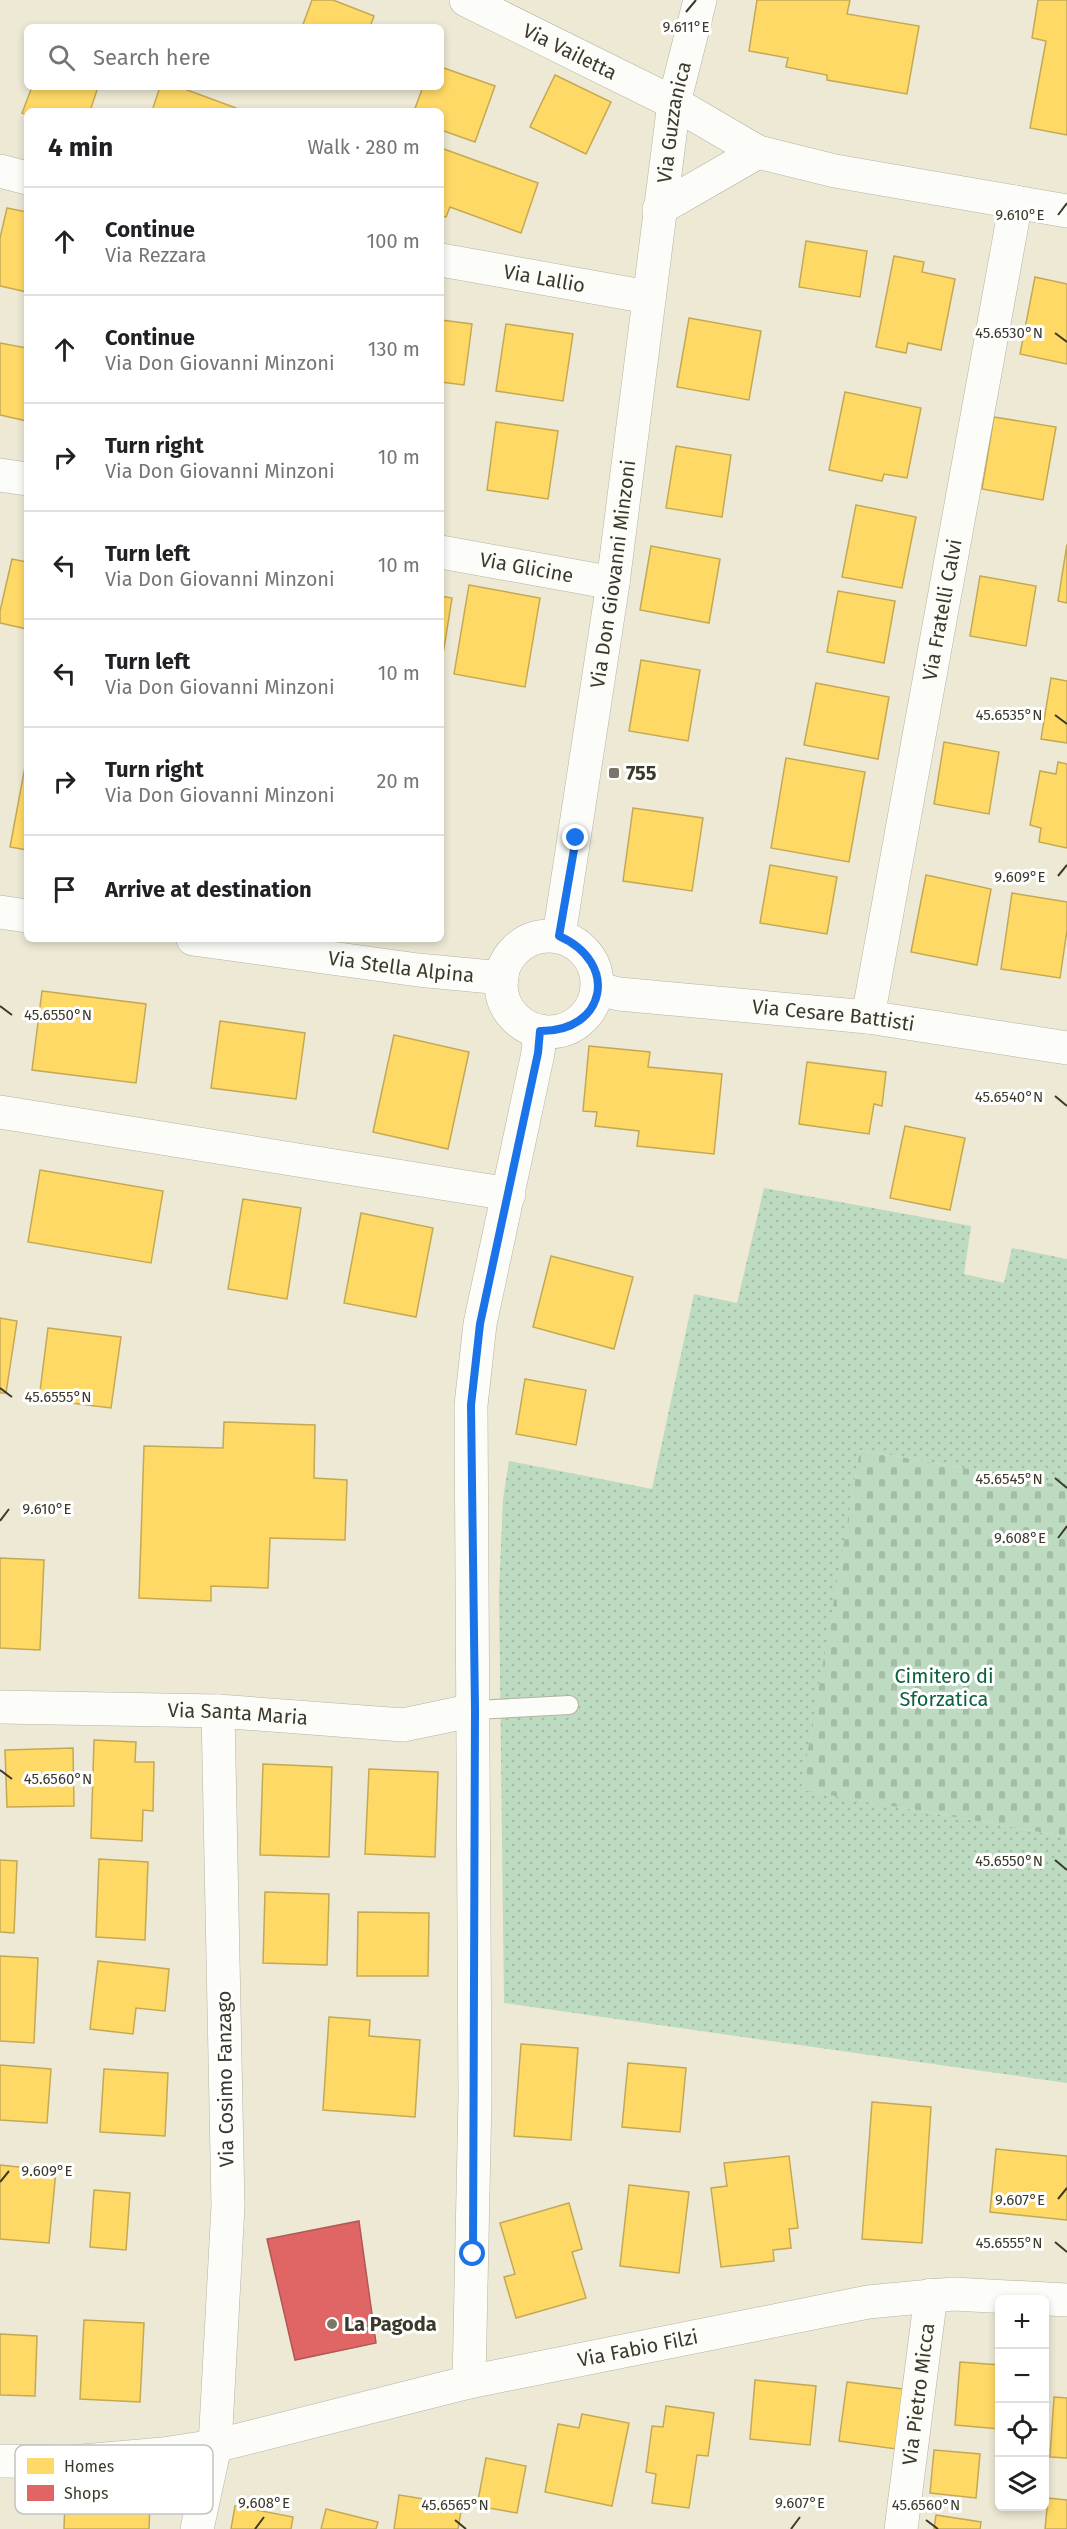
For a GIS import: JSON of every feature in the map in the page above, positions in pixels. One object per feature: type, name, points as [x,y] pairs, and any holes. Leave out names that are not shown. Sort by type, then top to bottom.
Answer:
[{"type":"street","name":"Via Vailetta","points":[[466,0],[674,103],[758,152],[835,171],[1067,211]]},
{"type":"street","name":"Via Guzzanica","points":[[659,209],[674,103],[700,0]]},
{"type":"street","points":[[659,209],[758,152]]},
{"type":"street","points":[[0,171],[24,177]]},
{"type":"street","name":"Via Fratelli Calvi","points":[[868,1017],[1016,202]]},
{"type":"street","name":"Via Don Giovanni Minzoni","points":[[559,936],[613,583],[659,209]]},
{"type":"street","name":"Via Lallio","points":[[444,261],[648,297]]},
{"type":"street","points":[[0,475],[24,479]]},
{"type":"street","name":"Via Glicine","points":[[444,553],[613,583]]},
{"type":"street","points":[[0,912],[24,916]]},
{"type":"street","points":[[542,936],[559,936],[578,945],[590,957],[596,972],[598,989],[585,1016],[573,1026],[557,1031],[540,1031],[521,1022],[509,1010],[502,995],[502,978],[505,966],[513,952],[526,941],[542,936]]},
{"type":"street","name":"Via Stella Alpina","points":[[215,942],[418,970],[502,978]]},
{"type":"street","name":"Via Cesare Battisti","points":[[598,989],[619,994],[868,1017],[1067,1048]]},
{"type":"street","points":[[469,2382],[474,2162],[475,1710],[471,1405],[480,1324],[509,1194],[540,1031]]},
{"type":"street","points":[[0,1112],[509,1194]]},
{"type":"street","name":"Via Santa Maria","points":[[0,1707],[218,1711],[404,1725],[475,1710]]},
{"type":"street","name":"Via Cosimo Fanzago","points":[[213,2451],[228,2206],[218,1711]]},
{"type":"street","name":"Via Fabio Filzi","points":[[214,2446],[469,2382],[839,2306],[931,2295],[992,2294],[1067,2300]]},
{"type":"street","name":"Via Pietro Micca","points":[[901,2529],[931,2295]]},
{"type":"street","name":"Via Fabio Filzi","points":[[0,2461],[15,2461]]},
{"type":"street","name":"Via Cosimo Fanzago","points":[[197,2529],[200,2514]]},
{"type":"lane","points":[[475,1710],[568,1705]]},
{"type":"green space","points":[[764,1188],[971,1226],[964,1274],[1004,1283],[1012,1248],[1067,1259],[1067,1486],[860,1450],[802,1790],[1067,1837],[1067,2083],[504,2003],[499,1591],[503,1499],[509,1461],[652,1489],[694,1294],[737,1303]]},
{"type":"green space","name":"Cimitero di Sforzatica","points":[[860,1450],[1067,1486],[1067,1837],[801,1790]]},
{"type":"building: Homes","points":[[312,0],[333,0],[374,16],[371,24],[303,24]]},
{"type":"building: Homes","points":[[757,0],[850,0],[847,14],[919,26],[907,94],[827,80],[827,75],[786,67],[788,58],[749,51]]},
{"type":"building: Homes","points":[[1038,0],[1067,0],[1067,135],[1030,128],[1046,41],[1032,38]]},
{"type":"building: Homes","points":[[444,68],[495,86],[475,142],[444,131],[444,108],[415,108],[422,90],[444,90]]},
{"type":"building: Homes","points":[[555,75],[611,102],[586,154],[530,127]]},
{"type":"building: Homes","points":[[31,90],[97,90],[91,108],[24,108],[24,114],[22,113]]},
{"type":"building: Homes","points":[[159,90],[187,90],[236,108],[153,108]]},
{"type":"building: Homes","points":[[444,149],[538,183],[521,233],[450,207],[446,217],[444,217]]},
{"type":"building: Homes","points":[[7,208],[24,211],[24,291],[0,286],[0,238]]},
{"type":"building: Homes","points":[[806,241],[867,251],[860,297],[799,287]]},
{"type":"building: Homes","points":[[894,256],[924,262],[922,272],[955,279],[941,350],[908,343],[906,353],[876,347]]},
{"type":"building: Homes","points":[[1035,277],[1067,284],[1067,364],[1020,354]]},
{"type":"building: Homes","points":[[689,318],[761,331],[749,400],[677,387]]},
{"type":"building: Homes","points":[[444,320],[472,324],[464,385],[444,382]]},
{"type":"building: Homes","points":[[506,324],[573,334],[563,401],[496,391]]},
{"type":"building: Homes","points":[[0,343],[24,347],[24,420],[0,415]]},
{"type":"building: Homes","points":[[845,392],[921,408],[907,478],[884,474],[882,481],[829,470]]},
{"type":"building: Homes","points":[[994,417],[1056,427],[1043,500],[982,489]]},
{"type":"building: Homes","points":[[496,422],[558,431],[548,499],[487,490]]},
{"type":"building: Homes","points":[[676,446],[731,455],[722,517],[666,508]]},
{"type":"building: Homes","points":[[856,505],[916,517],[902,588],[842,577]]},
{"type":"building: Homes","points":[[1067,544],[1067,603],[1058,601]]},
{"type":"building: Homes","points":[[651,546],[720,559],[709,623],[640,610]]},
{"type":"building: Homes","points":[[12,559],[24,561],[24,628],[0,623],[0,611]]},
{"type":"building: Homes","points":[[980,576],[1036,586],[1026,646],[970,636]]},
{"type":"building: Homes","points":[[469,585],[540,598],[525,687],[454,674]]},
{"type":"building: Homes","points":[[838,591],[895,601],[884,663],[827,652]]},
{"type":"building: Homes","points":[[444,597],[452,598],[444,648]]},
{"type":"building: Homes","points":[[641,660],[700,670],[688,741],[629,731]]},
{"type":"building: Homes","points":[[1051,678],[1067,681],[1067,743],[1041,739]]},
{"type":"building: Homes","points":[[816,683],[889,697],[878,759],[804,745]]},
{"type":"building: Homes","points":[[944,742],[999,752],[989,814],[934,804]]},
{"type":"building: Homes","points":[[786,758],[865,772],[849,862],[771,848]]},
{"type":"building: Homes","points":[[1058,762],[1067,764],[1067,848],[1039,842],[1041,828],[1030,825],[1040,771],[1056,774]]},
{"type":"building: Homes","points":[[24,772],[24,849],[10,847]]},
{"type":"building: Homes","points":[[633,808],[703,818],[692,891],[623,881]]},
{"type":"building: Homes","points":[[770,865],[837,877],[827,934],[760,923]]},
{"type":"building: Homes","points":[[926,875],[991,889],[977,965],[911,952]]},
{"type":"building: Homes","points":[[1012,893],[1067,902],[1067,930],[1060,978],[1001,969]]},
{"type":"building: Homes","points":[[42,991],[146,1004],[136,1083],[32,1070]]},
{"type":"building: Homes","points":[[220,1021],[305,1033],[296,1099],[211,1088]]},
{"type":"building: Homes","points":[[394,1035],[469,1052],[448,1149],[373,1132]]},
{"type":"building: Homes","points":[[589,1046],[650,1052],[648,1067],[722,1074],[714,1154],[637,1146],[639,1131],[595,1126],[597,1112],[583,1111]]},
{"type":"building: Homes","points":[[807,1062],[886,1072],[882,1106],[874,1104],[869,1134],[799,1124]]},
{"type":"building: Homes","points":[[905,1126],[965,1138],[950,1210],[890,1198]]},
{"type":"building: Homes","points":[[40,1170],[163,1191],[151,1263],[28,1242]]},
{"type":"building: Homes","points":[[243,1199],[301,1208],[287,1299],[228,1289]]},
{"type":"building: Homes","points":[[361,1213],[433,1228],[416,1317],[344,1303]]},
{"type":"building: Homes","points":[[551,1256],[633,1277],[614,1349],[533,1327]]},
{"type":"building: Homes","points":[[0,1318],[17,1321],[6,1393],[0,1393]]},
{"type":"building: Homes","points":[[48,1328],[121,1337],[111,1408],[39,1399]]},
{"type":"building: Homes","points":[[525,1379],[586,1390],[576,1445],[516,1434]]},
{"type":"building: Homes","points":[[224,1422],[315,1425],[314,1478],[347,1480],[345,1540],[270,1538],[268,1588],[211,1586],[211,1601],[139,1598],[144,1446],[223,1448]]},
{"type":"building: Homes","points":[[0,1558],[44,1560],[40,1650],[0,1648]]},
{"type":"building: Homes","points":[[94,1740],[136,1742],[135,1762],[154,1762],[153,1811],[143,1810],[142,1841],[91,1838]]},
{"type":"building: Homes","points":[[73,1748],[74,1806],[7,1807],[5,1750]]},
{"type":"building: Homes","points":[[263,1764],[332,1767],[329,1857],[260,1855]]},
{"type":"building: Homes","points":[[369,1769],[438,1772],[435,1857],[365,1854]]},
{"type":"building: Homes","points":[[99,1859],[148,1862],[145,1940],[96,1937]]},
{"type":"building: Homes","points":[[0,1860],[17,1861],[14,1933],[0,1932]]},
{"type":"building: Homes","points":[[265,1892],[329,1894],[327,1965],[263,1963]]},
{"type":"building: Homes","points":[[358,1912],[429,1913],[428,1976],[357,1976]]},
{"type":"building: Homes","points":[[0,1956],[38,1958],[34,2043],[0,2041]]},
{"type":"building: Homes","points":[[98,1961],[169,1969],[165,2011],[136,2008],[133,2034],[90,2029]]},
{"type":"building: Homes","points":[[329,2017],[370,2020],[369,2036],[420,2040],[415,2117],[323,2110]]},
{"type":"building: Homes","points":[[521,2044],[578,2048],[571,2140],[514,2136]]},
{"type":"building: Homes","points":[[628,2063],[686,2068],[680,2132],[622,2127]]},
{"type":"building: Homes","points":[[0,2065],[51,2069],[47,2123],[0,2120]]},
{"type":"building: Homes","points":[[104,2069],[168,2073],[165,2136],[100,2132]]},
{"type":"building: Homes","points":[[872,2102],[931,2107],[922,2243],[862,2239]]},
{"type":"building: Homes","points":[[996,2149],[1067,2156],[1067,2220],[990,2212]]},
{"type":"building: Homes","points":[[789,2156],[798,2228],[789,2229],[791,2248],[773,2250],[774,2261],[721,2267],[711,2188],[727,2186],[724,2163]]},
{"type":"building: Homes","points":[[0,2165],[56,2171],[49,2243],[0,2239]]},
{"type":"building: Homes","points":[[629,2185],[689,2192],[679,2273],[620,2266]]},
{"type":"building: Homes","points":[[94,2190],[130,2193],[126,2250],[90,2247]]},
{"type":"building: Homes","points":[[569,2203],[582,2249],[572,2252],[586,2298],[516,2318],[504,2277],[515,2274],[500,2223]]},
{"type":"building: Homes","points":[[84,2320],[144,2323],[140,2402],[80,2399]]},
{"type":"building: Homes","points":[[0,2334],[37,2336],[35,2396],[0,2395]]},
{"type":"building: Homes","points":[[960,2362],[995,2365],[995,2429],[955,2425]]},
{"type":"building: Homes","points":[[755,2380],[816,2386],[810,2445],[750,2439]]},
{"type":"building: Homes","points":[[847,2382],[903,2389],[896,2449],[839,2441]]},
{"type":"building: Homes","points":[[1054,2397],[1067,2398],[1067,2458],[1050,2457]]},
{"type":"building: Homes","points":[[666,2406],[714,2413],[708,2456],[697,2455],[689,2508],[652,2503],[656,2474],[646,2472],[652,2426],[663,2427]]},
{"type":"building: Homes","points":[[582,2414],[629,2423],[612,2506],[545,2492],[558,2424],[579,2428]]},
{"type":"building: Homes","points":[[934,2450],[980,2454],[976,2498],[930,2493]]},
{"type":"building: Homes","points":[[486,2458],[526,2466],[517,2513],[477,2506]]},
{"type":"building: Homes","points":[[399,2495],[462,2505],[458,2529],[394,2529]]},
{"type":"building: Homes","points":[[1049,2498],[1067,2500],[1067,2529],[1045,2529]]},
{"type":"building: Homes","points":[[235,2506],[293,2517],[291,2529],[231,2529]]},
{"type":"building: Homes","points":[[326,2509],[378,2522],[376,2529],[321,2529]]},
{"type":"building: Homes","points":[[64,2514],[150,2514],[149,2529],[64,2529]]},
{"type":"building: Homes","points":[[936,2515],[981,2522],[980,2529],[934,2529]]},
{"type":"building: Shops","points":[[359,2221],[376,2343],[295,2360],[267,2239]]},
{"type":"place","name":"755","points":[[614,773]]},
{"type":"place","name":"La Pagoda","points":[[332,2324]]},
{"type":"route","points":[[473,2254],[475,1710],[470,1461],[473,1376],[480,1324],[538,1053],[540,1031],[557,1031],[573,1026],[585,1016],[598,989],[596,972],[590,957],[578,945],[559,936],[576,838]]}]
